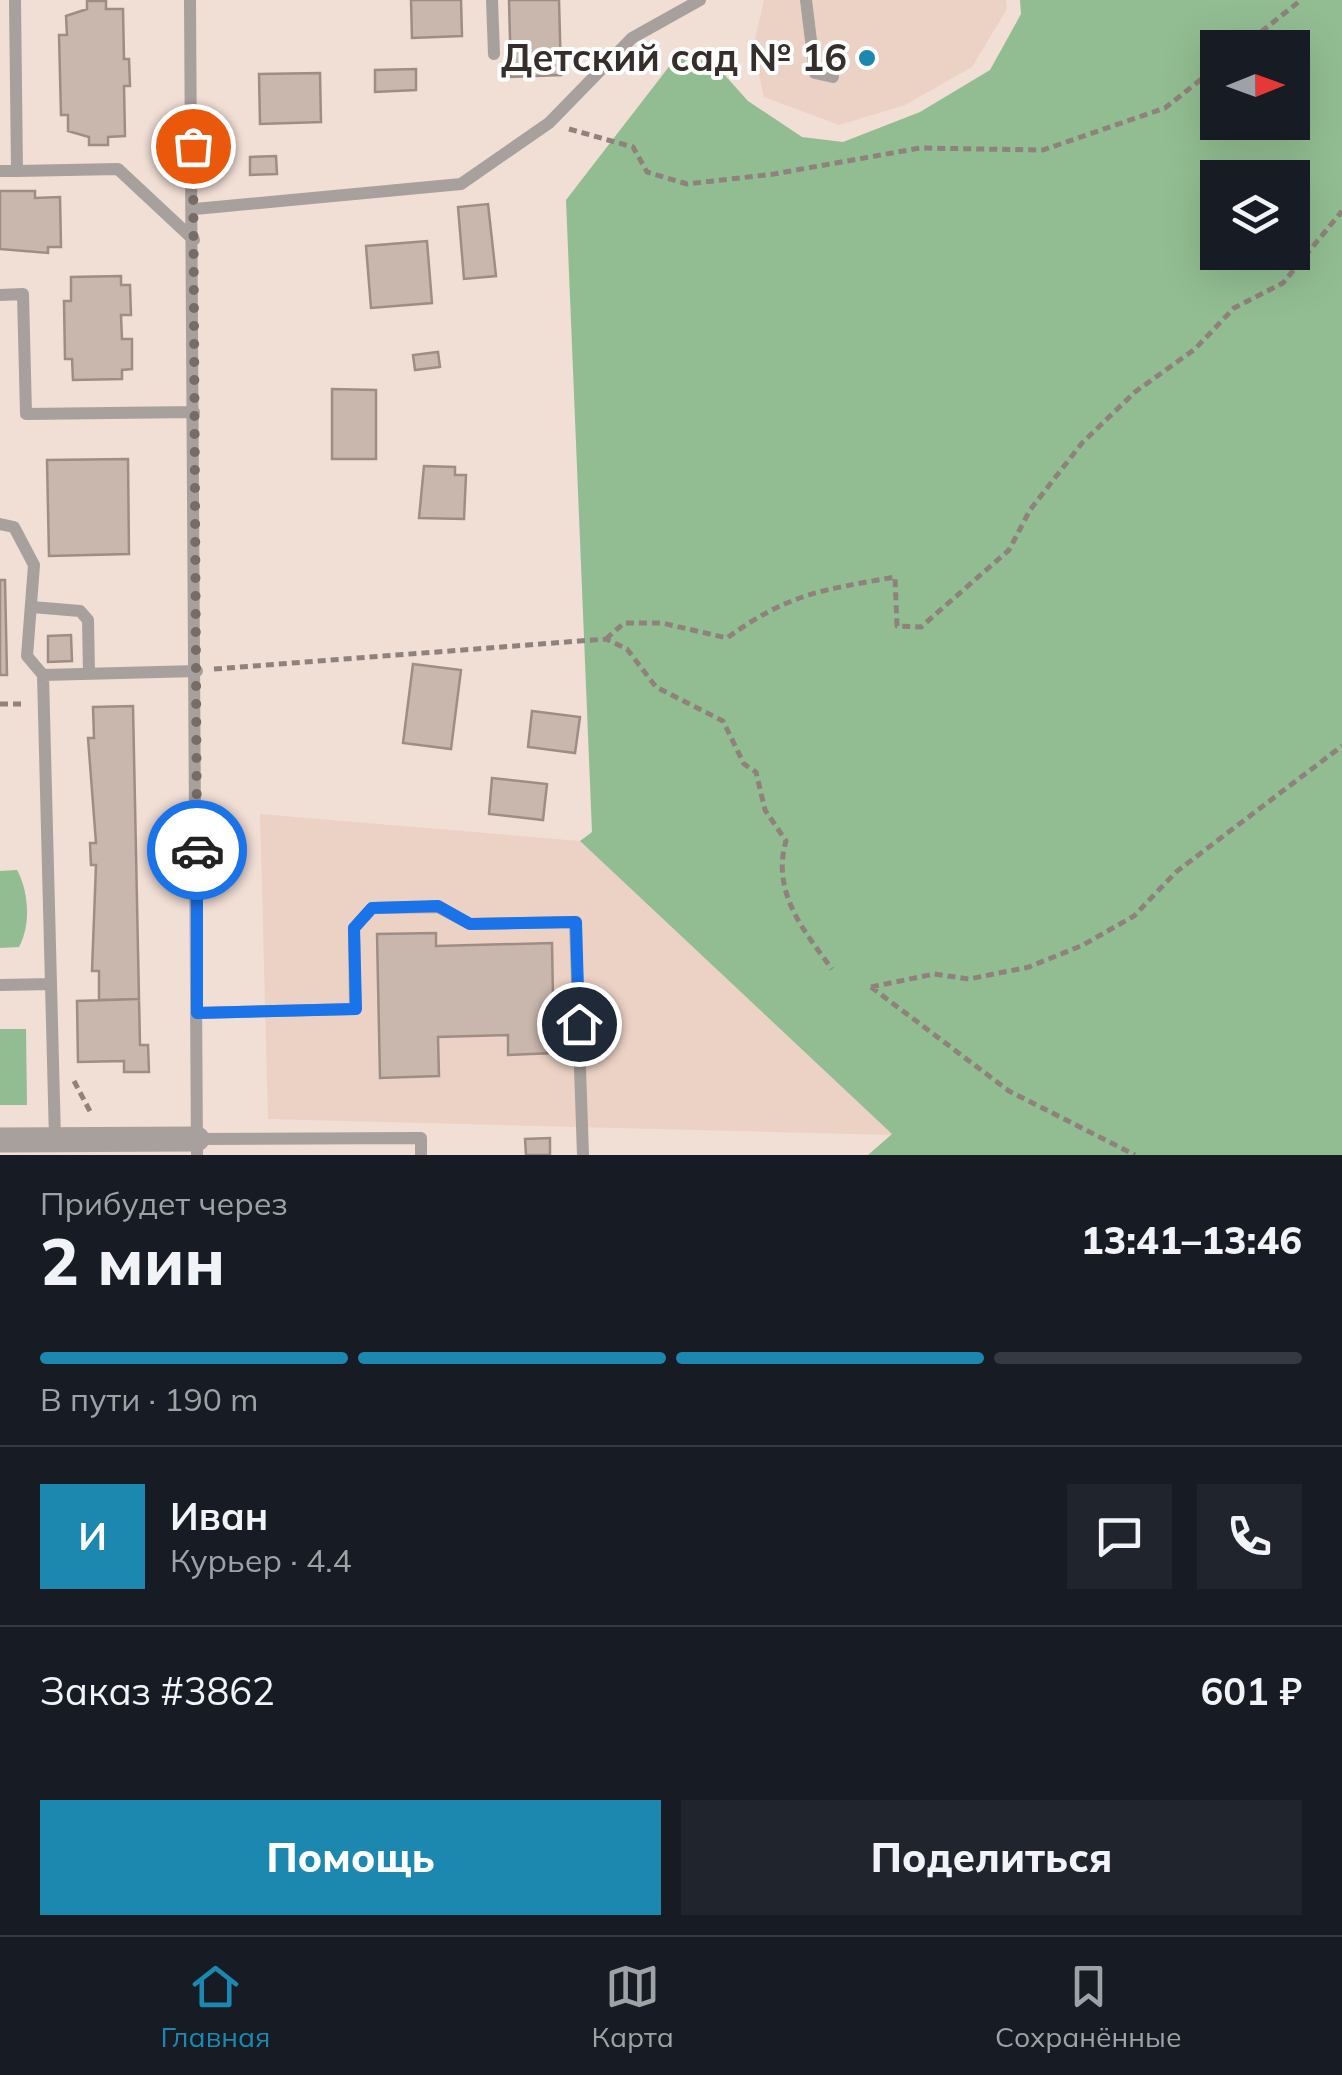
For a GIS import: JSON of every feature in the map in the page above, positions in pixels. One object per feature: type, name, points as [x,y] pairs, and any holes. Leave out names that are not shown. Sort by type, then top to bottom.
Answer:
[{"type":"street","points":[[0,1140],[103,1140],[197,1147]]},
{"type":"lane","points":[[15,0],[16,170]]},
{"type":"lane","points":[[190,0],[197,1147],[421,1138],[421,1155]]},
{"type":"lane","points":[[492,0],[494,54]]},
{"type":"lane","points":[[194,210],[461,184],[549,124],[632,38],[700,0]]},
{"type":"lane","points":[[806,0],[815,73],[833,77]]},
{"type":"lane","points":[[0,171],[118,169],[194,240]]},
{"type":"lane","points":[[0,295],[22,294],[26,414],[194,412]]},
{"type":"lane","points":[[0,524],[14,527],[34,565],[32,607],[26,623],[27,656],[43,675],[55,1139]]},
{"type":"lane","points":[[32,607],[80,611],[88,620],[90,674]]},
{"type":"lane","points":[[43,675],[197,671]]},
{"type":"lane","points":[[197,1013],[356,1009],[354,928],[372,908],[438,906],[470,924],[576,922],[583,1155]]},
{"type":"lane","points":[[0,984],[51,984]]},
{"type":"path","points":[[1264,30],[1301,0]]},
{"type":"path","points":[[549,124],[633,147],[647,172],[687,184],[774,174],[920,148],[1043,150],[1165,108],[1200,80]]},
{"type":"path","points":[[606,639],[624,623],[662,623],[726,638],[770,607],[821,590],[894,577],[897,626],[921,628],[1009,550],[1030,510],[1082,443],[1135,392],[1195,348],[1234,308],[1283,283],[1342,211]]},
{"type":"path","points":[[197,671],[606,639],[626,650],[656,688],[723,722],[732,733],[744,764],[760,780],[765,810],[786,841],[782,874],[792,912],[807,940],[832,969]]},
{"type":"path","points":[[1135,1155],[1009,1091],[871,987],[934,974],[969,979],[1029,967],[1083,946],[1134,916],[1176,872],[1342,746]]},
{"type":"path","points":[[52,1056],[79,1088],[103,1140]]},
{"type":"shaded area","name":"Детский сад № 16","points":[[764,0],[1006,0],[1007,9],[972,67],[905,105],[839,125],[764,97],[753,48]]},
{"type":"shaded area","points":[[260,814],[580,841],[893,1135],[268,1119]]},
{"type":"green space","points":[[1020,0],[1342,0],[1342,1155],[868,1155],[892,1134],[580,841],[592,832],[566,200],[678,55],[713,62],[748,101],[802,137],[843,142],[920,112],[990,70],[1021,14]]},
{"type":"green space","points":[[17,870],[26,898],[25,929],[19,947],[0,948],[0,871]]},
{"type":"green space","points":[[0,1029],[26,1029],[27,1105],[0,1105]]},
{"type":"building","points":[[411,0],[461,0],[462,36],[412,38]]},
{"type":"building","points":[[509,0],[559,0],[561,75],[511,77]]},
{"type":"building","points":[[87,1],[106,1],[106,9],[123,9],[124,59],[129,59],[130,86],[124,86],[125,136],[108,137],[108,145],[89,145],[89,137],[68,131],[68,115],[61,115],[59,35],[67,35],[66,16],[87,9]]},
{"type":"building","points":[[416,69],[416,90],[375,92],[375,70]]},
{"type":"building","points":[[320,73],[321,122],[260,124],[259,74]]},
{"type":"building","points":[[276,156],[277,174],[250,175],[250,157]]},
{"type":"building","points":[[0,191],[35,191],[35,198],[60,197],[61,247],[48,247],[48,253],[0,249]]},
{"type":"building","points":[[488,204],[496,276],[464,279],[458,207]]},
{"type":"building","points":[[427,241],[432,303],[371,308],[366,246]]},
{"type":"building","points":[[121,276],[121,285],[130,285],[131,315],[121,315],[122,339],[132,339],[132,369],[122,370],[122,379],[73,380],[72,359],[65,359],[64,301],[71,301],[71,277]]},
{"type":"building","points":[[438,352],[440,367],[415,370],[413,355]]},
{"type":"building","points":[[332,389],[376,390],[376,459],[332,459]]},
{"type":"building","points":[[128,459],[129,554],[49,556],[47,460]]},
{"type":"building","points":[[424,466],[455,467],[455,475],[466,475],[464,519],[419,518]]},
{"type":"building","points":[[0,580],[5,580],[7,675],[0,675]]},
{"type":"building","points":[[71,635],[72,661],[48,662],[48,636]]},
{"type":"building","points":[[413,664],[461,670],[451,749],[403,743]]},
{"type":"building","points":[[133,706],[139,999],[99,1000],[99,971],[92,971],[96,865],[91,865],[90,843],[96,843],[88,738],[94,738],[93,707]]},
{"type":"building","points":[[532,711],[580,717],[575,753],[528,747]]},
{"type":"building","points":[[492,778],[547,784],[543,820],[489,814]]},
{"type":"building","points":[[436,933],[436,946],[552,943],[554,1053],[508,1055],[508,1035],[438,1037],[439,1076],[380,1078],[377,934]]},
{"type":"building","points":[[139,999],[140,1045],[148,1045],[149,1072],[124,1072],[124,1061],[78,1062],[77,1001]]},
{"type":"building","points":[[550,1138],[550,1155],[526,1155],[525,1139]]},
{"type":"way so far","points":[[193,146],[197,850]]},
{"type":"place","name":"Детский сад № 16","points":[[867,58]]},
{"type":"route","points":[[197,850],[197,1013],[356,1009],[354,928],[372,908],[438,906],[470,924],[576,922],[579,1024]]}]
